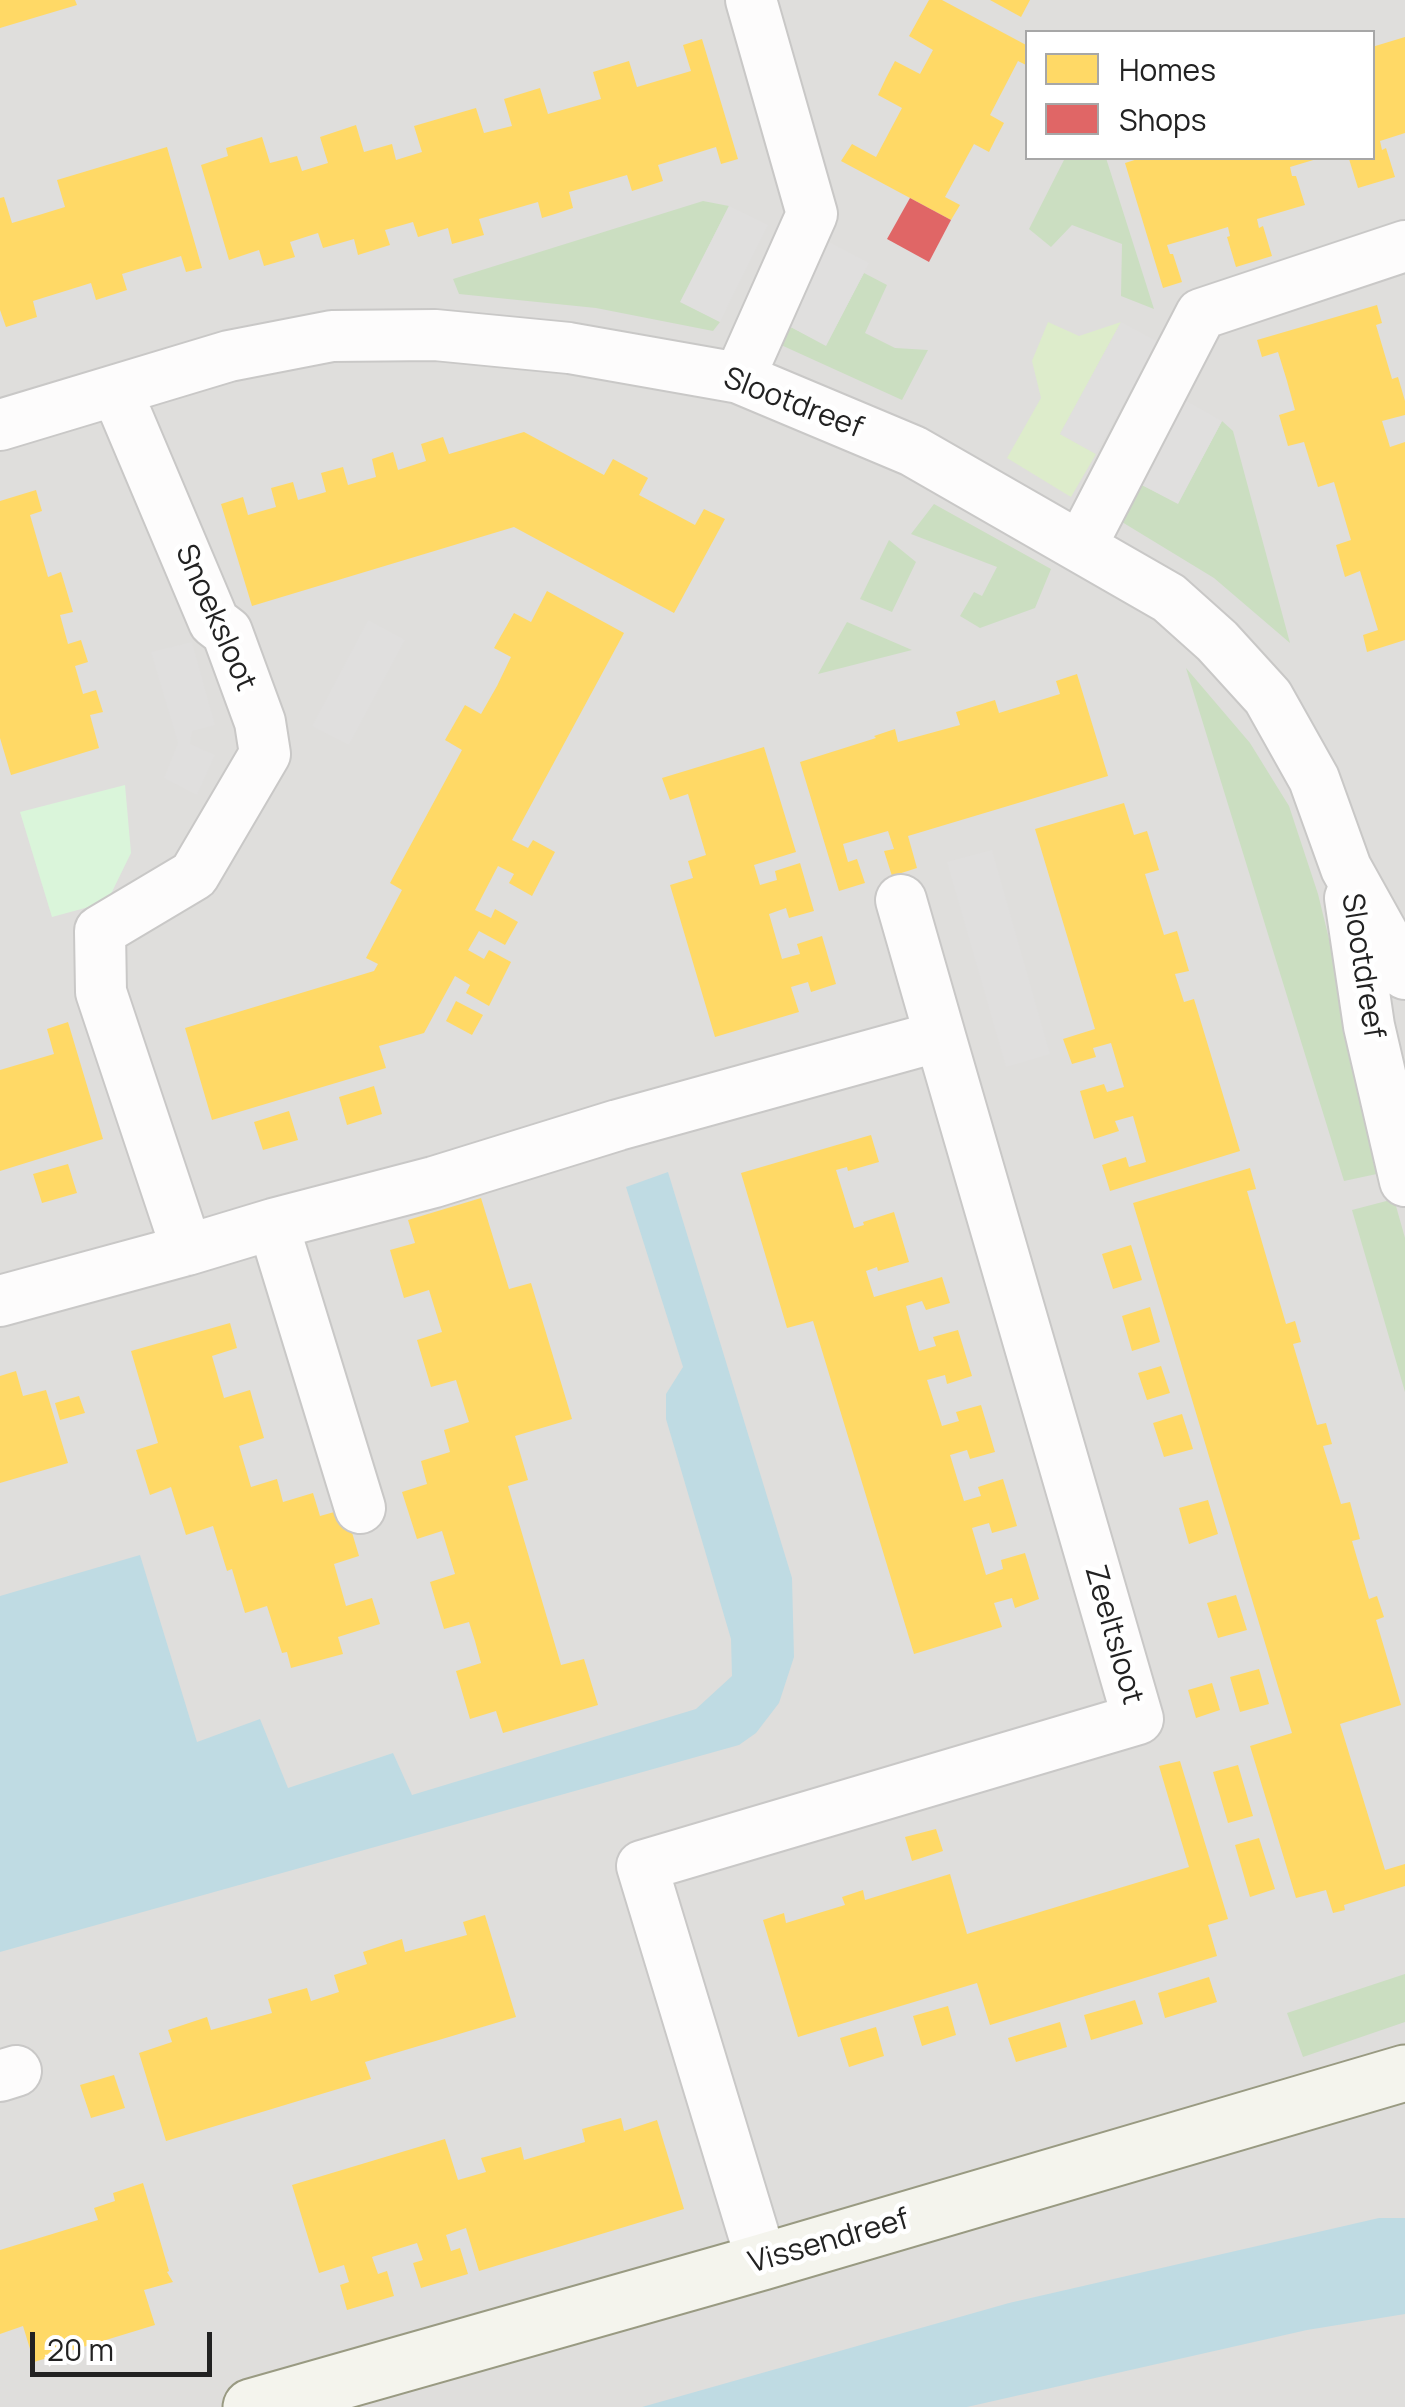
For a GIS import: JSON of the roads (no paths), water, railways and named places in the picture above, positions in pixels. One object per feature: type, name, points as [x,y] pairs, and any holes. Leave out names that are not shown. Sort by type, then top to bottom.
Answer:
[{"type":"street","points":[[738,378],[812,214],[751,0]]},
{"type":"street","points":[[1081,546],[1201,314],[1405,246]]},
{"type":"street","name":"Slootdreef","points":[[0,425],[229,356],[332,336],[436,336],[569,348],[738,378],[913,451],[1169,598],[1268,697],[1314,779],[1346,868],[1405,974]]},
{"type":"street","name":"Snoeksloot","points":[[116,390],[214,622],[227,632],[260,722],[265,754],[194,876],[100,932],[102,992],[187,1250]]},
{"type":"street","name":"Slootdreef","points":[[1346,868],[1369,1026],[1405,1182]]},
{"type":"street","points":[[0,1301],[434,1182],[618,1125],[940,1036],[900,900]]},
{"type":"street","name":"Zeeltsloot","points":[[762,2262],[642,1866],[1138,1719],[940,1036]]},
{"type":"street","points":[[273,1224],[360,1508]]},
{"type":"street","name":"Vissendreef","points":[[251,2407],[1405,2073]]},
{"type":"water","points":[[668,1172],[792,1578],[794,1657],[779,1703],[756,1733],[739,1745],[0,1952],[0,1596],[140,1555],[197,1742],[260,1719],[288,1788],[393,1753],[412,1795],[696,1709],[732,1676],[731,1639],[666,1419],[666,1394],[683,1367],[626,1187]]},
{"type":"water","points":[[1379,2218],[1405,2218],[1405,2314],[1307,2330],[967,2407],[642,2407],[1009,2303]]}]
